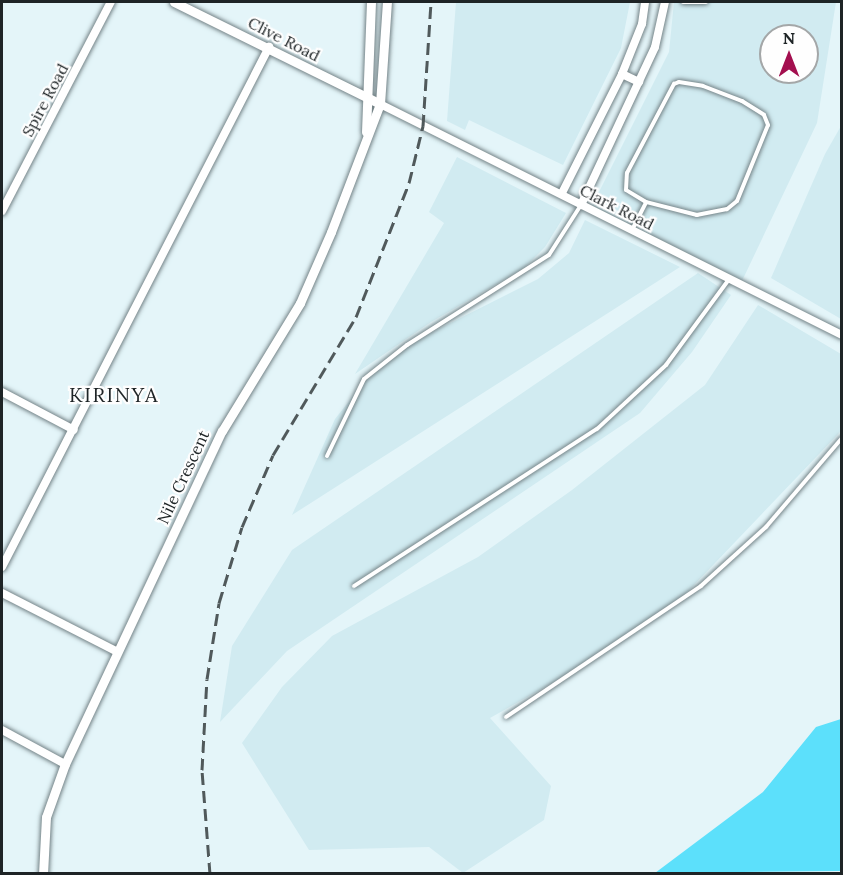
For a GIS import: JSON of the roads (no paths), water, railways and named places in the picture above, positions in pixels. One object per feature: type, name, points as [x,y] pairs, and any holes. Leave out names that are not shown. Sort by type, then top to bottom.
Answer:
[{"type":"street","name":"Spire Road","points":[[2,211],[111,2]]},
{"type":"street","name":"Clive Road","points":[[174,2],[269,47],[380,104]]},
{"type":"street","points":[[366,135],[371,2]]},
{"type":"street","points":[[380,104],[387,2]]},
{"type":"street","points":[[562,193],[622,74],[642,24],[645,2]]},
{"type":"street","points":[[581,205],[658,38],[665,2]]},
{"type":"street","points":[[2,567],[269,47]]},
{"type":"street","points":[[622,74],[639,82]]},
{"type":"street","name":"Nile Crescent","points":[[43,873],[46,817],[65,764],[222,431],[300,303],[331,232],[366,135],[380,104]]},
{"type":"street","name":"Clark Road","points":[[380,104],[562,193],[581,205],[842,336]]},
{"type":"street","points":[[2,392],[74,430]]},
{"type":"street","points":[[2,593],[118,652]]},
{"type":"street","points":[[2,730],[65,764]]},
{"type":"lane","points":[[683,2],[706,2]]},
{"type":"lane","points":[[674,84],[703,86],[742,101],[764,116],[767,135],[737,201],[726,209],[697,215],[646,202],[626,190],[624,182],[674,84]]},
{"type":"lane","points":[[632,230],[646,202]]},
{"type":"lane","points":[[327,456],[364,379],[407,345],[549,255],[581,205]]},
{"type":"lane","points":[[354,586],[597,429],[666,365],[730,278]]},
{"type":"lane","points":[[506,717],[701,586],[766,527],[842,438]]},
{"type":"water","points":[[841,719],[841,871],[655,873],[763,792],[816,727]]},
{"type":"railway","points":[[210,874],[202,770],[207,679],[219,603],[242,527],[273,455],[356,317],[409,183],[423,126],[431,2]]},
{"type":"district","name":"KIRINYA","points":[[114,394]]}]
